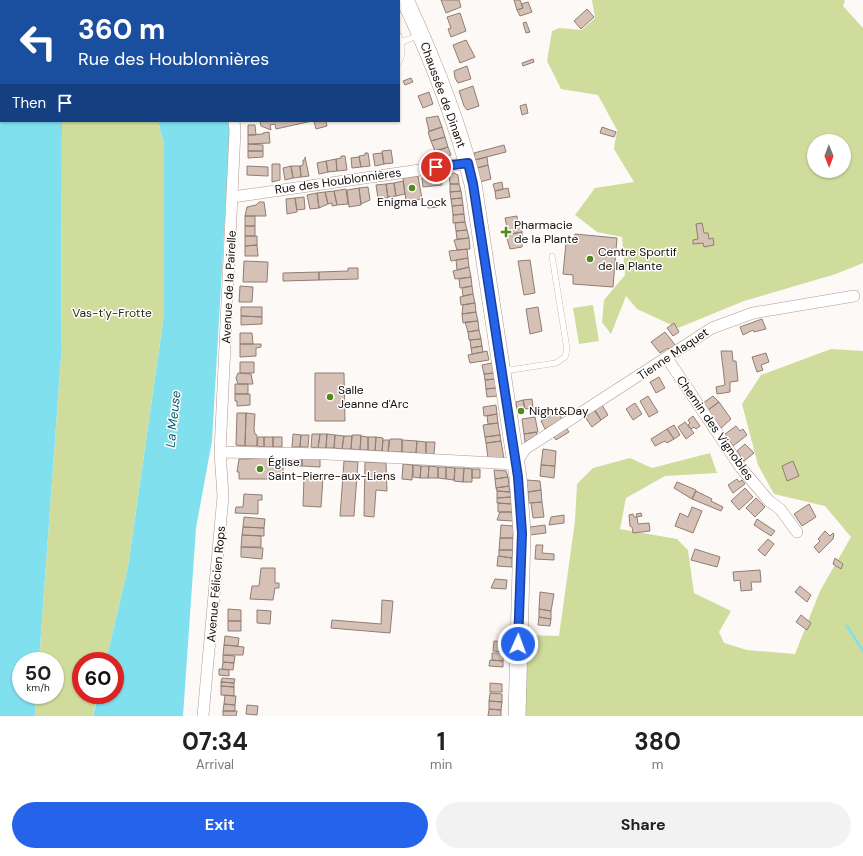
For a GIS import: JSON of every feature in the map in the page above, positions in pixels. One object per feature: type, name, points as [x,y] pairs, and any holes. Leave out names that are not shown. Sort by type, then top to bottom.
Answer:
[{"type":"main road","name":"Chaussée de Dinant","points":[[405,0],[421,34],[454,116],[468,163],[473,184],[503,372],[516,464],[522,533],[517,716]]},
{"type":"street","name":"Avenue de la Pairelle","points":[[220,452],[233,197],[234,122]]},
{"type":"street","name":"Rue des Houblonnières","points":[[233,197],[468,163]]},
{"type":"street","name":"Tienne Maquet","points":[[516,464],[525,449],[712,328],[753,313],[854,296]]},
{"type":"street","name":"Chemin des Vignobles","points":[[667,358],[741,468],[769,500],[780,509],[797,532]]},
{"type":"street","points":[[220,452],[327,454],[516,464]]},
{"type":"street","name":"Avenue Félicien Rops","points":[[203,716],[223,496],[220,452]]},
{"type":"lane","points":[[400,60],[402,57],[401,39],[421,34]]},
{"type":"lane","points":[[503,372],[556,363],[565,357],[567,349],[552,256]]},
{"type":"green space","points":[[592,0],[845,0],[843,6],[863,28],[863,263],[836,274],[744,301],[678,328],[637,309],[626,296],[611,334],[602,322],[604,300],[625,275],[622,237],[597,232],[575,215],[595,188],[634,182],[614,149],[617,130],[598,95],[561,89],[547,61],[552,31],[559,28],[582,30],[595,18]]},
{"type":"green space","name":"Vas-t'y-Frotte","points":[[62,122],[158,122],[164,144],[164,315],[128,567],[108,652],[72,652],[72,704],[95,704],[93,716],[35,716],[36,704],[64,704],[64,652],[40,652],[61,357]]},
{"type":"green space","points":[[593,305],[599,341],[579,344],[573,308]]},
{"type":"green space","points":[[831,349],[863,351],[863,716],[521,716],[528,635],[559,636],[575,521],[577,484],[593,468],[630,458],[652,468],[710,453],[717,473],[665,476],[626,498],[620,529],[677,539],[688,550],[694,593],[731,611],[719,632],[724,643],[747,650],[795,654],[820,591],[851,537],[825,506],[774,494],[758,465],[742,404],[761,375]]},
{"type":"water","points":[[0,122],[62,122],[61,357],[40,652],[12,652],[12,704],[36,704],[35,716],[0,716]]},
{"type":"water","name":"La Meuse","points":[[158,122],[228,122],[230,131],[212,441],[196,528],[183,716],[93,716],[96,704],[124,704],[124,652],[108,652],[128,567],[164,315],[164,144]]},
{"type":"building","points":[[441,0],[459,0],[461,7],[446,13]]},
{"type":"building","points":[[514,0],[520,0],[523,8],[517,10]]},
{"type":"building","points":[[528,2],[532,12],[520,16],[517,10],[523,8],[521,4]]},
{"type":"building","points":[[587,9],[594,17],[581,29],[574,21]]},
{"type":"building","points":[[460,13],[466,31],[451,37],[448,29],[451,28],[447,17]]},
{"type":"building","points":[[526,22],[530,32],[526,33],[523,23]]},
{"type":"building","points":[[466,40],[475,57],[460,63],[453,45]]},
{"type":"building","points":[[533,59],[534,62],[523,66],[522,63]]},
{"type":"building","points":[[467,66],[471,79],[458,83],[455,78],[454,71]]},
{"type":"building","points":[[411,78],[413,82],[405,85],[403,81]]},
{"type":"building","points":[[473,86],[479,106],[467,110],[464,106],[459,91]]},
{"type":"building","points":[[429,92],[433,104],[423,108],[418,96]]},
{"type":"building","points":[[526,104],[528,113],[522,115],[520,106]]},
{"type":"building","points":[[438,116],[442,127],[429,131],[426,118]]},
{"type":"building","points":[[260,122],[308,122],[276,129],[275,124],[270,125],[271,130],[261,126]]},
{"type":"building","points":[[314,122],[326,122],[327,126],[316,129]]},
{"type":"building","points":[[248,125],[255,125],[256,135],[248,135]]},
{"type":"building","points":[[442,127],[445,137],[431,141],[428,132]]},
{"type":"building","points":[[602,127],[616,132],[614,137],[600,133]]},
{"type":"building","points":[[269,132],[270,143],[248,144],[248,135]]},
{"type":"building","points":[[445,137],[448,147],[435,151],[431,141]]},
{"type":"building","points":[[248,144],[263,145],[263,151],[248,151]]},
{"type":"building","points":[[504,145],[506,152],[475,160],[474,153]]},
{"type":"building","points":[[448,147],[451,155],[439,159],[436,151]]},
{"type":"building","points":[[391,150],[393,163],[384,164],[382,151]]},
{"type":"building","points":[[248,151],[263,151],[263,157],[248,158]]},
{"type":"building","points":[[365,153],[368,153],[370,166],[361,167],[359,156],[365,155]]},
{"type":"building","points":[[382,153],[384,164],[375,166],[373,154]]},
{"type":"building","points":[[341,156],[345,156],[347,170],[337,171],[336,159],[341,158]]},
{"type":"building","points":[[305,157],[309,176],[301,177],[300,166],[303,165],[303,160],[305,160]]},
{"type":"building","points":[[359,157],[361,167],[352,168],[351,158]]},
{"type":"building","points":[[487,157],[488,165],[477,168],[475,160]]},
{"type":"building","points":[[336,159],[337,171],[328,172],[326,161]]},
{"type":"building","points":[[326,161],[328,172],[319,174],[317,163]]},
{"type":"building","points":[[272,164],[280,164],[280,180],[272,182]]},
{"type":"building","points":[[488,165],[491,179],[480,182],[477,168]]},
{"type":"building","points":[[247,166],[268,167],[268,176],[247,175]]},
{"type":"building","points":[[291,166],[300,166],[301,177],[293,178]]},
{"type":"building","points":[[291,166],[293,178],[285,180],[283,168]]},
{"type":"building","points":[[454,173],[458,175],[459,184],[450,184],[449,174]]},
{"type":"building","points":[[441,175],[442,185],[423,187],[422,178]]},
{"type":"building","name":"Enigma Lock","points":[[418,176],[422,199],[406,201],[403,178]]},
{"type":"building","points":[[403,181],[405,194],[396,196],[394,183]]},
{"type":"building","points":[[502,182],[503,189],[495,191],[493,184]]},
{"type":"building","points":[[394,183],[396,196],[388,197],[386,184]]},
{"type":"building","points":[[386,184],[388,198],[378,198],[376,185]]},
{"type":"building","points":[[450,184],[459,184],[461,191],[450,192]]},
{"type":"building","points":[[368,187],[370,200],[361,204],[359,188]]},
{"type":"building","points":[[359,188],[361,205],[349,207],[347,190]]},
{"type":"building","points":[[508,188],[510,197],[496,199],[495,191]]},
{"type":"building","points":[[346,189],[348,204],[337,205],[334,191]]},
{"type":"building","points":[[334,191],[337,205],[332,206],[332,203],[328,204],[325,192]]},
{"type":"building","points":[[461,191],[462,198],[451,199],[450,192]]},
{"type":"building","points":[[325,192],[328,204],[319,208],[317,193]]},
{"type":"building","points":[[317,193],[319,208],[310,209],[307,195]]},
{"type":"building","points":[[304,197],[305,209],[297,210],[295,198]]},
{"type":"building","points":[[295,198],[297,212],[287,214],[286,199]]},
{"type":"building","points":[[462,198],[463,205],[452,206],[451,199]]},
{"type":"building","points":[[259,202],[264,202],[266,216],[245,216],[247,207],[256,205]]},
{"type":"building","points":[[438,204],[438,207],[428,208],[427,205]]},
{"type":"building","points":[[463,205],[464,214],[453,215],[452,206]]},
{"type":"building","points":[[464,214],[465,222],[453,223],[453,215]]},
{"type":"building","points":[[245,216],[255,216],[255,226],[245,226]]},
{"type":"building","points":[[517,216],[518,226],[521,225],[522,232],[506,235],[504,229],[507,228],[505,218]]},
{"type":"building","points":[[465,222],[467,230],[456,231],[455,223]]},
{"type":"building","points":[[702,223],[704,233],[708,233],[709,239],[713,238],[714,245],[704,247],[703,243],[693,244],[693,240],[698,239],[696,224]]},
{"type":"building","points":[[245,226],[255,226],[255,236],[245,236]]},
{"type":"building","points":[[467,230],[469,238],[457,239],[456,231]]},
{"type":"building","points":[[522,232],[522,247],[510,249],[506,235]]},
{"type":"building","name":"Centre Sportif de la Plante","points":[[575,234],[617,238],[613,287],[573,284],[573,275],[563,274],[566,243],[574,243]]},
{"type":"building","points":[[245,236],[257,236],[257,245],[245,246]]},
{"type":"building","points":[[469,238],[470,249],[457,250],[454,240]]},
{"type":"building","points":[[257,245],[258,256],[245,256],[245,246]]},
{"type":"building","points":[[467,249],[468,258],[451,261],[449,251]]},
{"type":"building","points":[[468,258],[469,267],[457,270],[456,260]]},
{"type":"building","points":[[530,260],[535,293],[524,295],[518,261]]},
{"type":"building","points":[[244,261],[268,262],[267,282],[243,282]]},
{"type":"building","points":[[469,267],[471,277],[455,279],[453,271]]},
{"type":"building","points":[[348,268],[358,268],[358,279],[319,280],[319,272],[348,271]]},
{"type":"building","points":[[319,272],[319,280],[283,281],[283,273]]},
{"type":"building","points":[[471,277],[472,286],[460,288],[459,279]]},
{"type":"building","points":[[240,286],[253,287],[252,302],[239,302]]},
{"type":"building","points":[[472,286],[473,294],[463,296],[462,288]]},
{"type":"building","points":[[473,294],[475,303],[461,305],[460,297]]},
{"type":"building","points":[[475,303],[476,312],[462,314],[463,305]]},
{"type":"building","points":[[241,307],[262,307],[262,317],[241,316]]},
{"type":"building","points":[[538,307],[542,331],[530,334],[526,309]]},
{"type":"building","points":[[476,312],[478,321],[463,323],[462,314]]},
{"type":"building","points":[[241,316],[262,317],[262,324],[241,325]]},
{"type":"building","points":[[762,319],[766,329],[754,332],[753,330],[743,335],[740,327]]},
{"type":"building","points":[[478,321],[479,330],[468,332],[465,322]]},
{"type":"building","points":[[674,323],[679,332],[673,336],[667,328]]},
{"type":"building","points":[[479,330],[481,339],[469,340],[468,332]]},
{"type":"building","points":[[665,332],[676,346],[670,350],[668,348],[660,353],[651,342]]},
{"type":"building","points":[[240,333],[252,333],[253,344],[240,344]]},
{"type":"building","points":[[481,339],[482,346],[471,348],[470,340]]},
{"type":"building","points":[[240,344],[261,344],[261,347],[256,348],[256,356],[240,357]]},
{"type":"building","points":[[482,346],[483,352],[472,354],[471,348]]},
{"type":"building","points":[[487,351],[489,360],[470,363],[468,355]]},
{"type":"building","points":[[721,351],[732,351],[733,361],[736,361],[738,381],[730,382],[730,392],[717,394],[716,387],[725,385]]},
{"type":"building","points":[[766,353],[769,362],[761,365],[763,370],[757,372],[752,357]]},
{"type":"building","points":[[240,362],[254,362],[254,373],[240,373]]},
{"type":"building","points":[[492,363],[494,373],[484,374],[482,365]]},
{"type":"building","points":[[238,373],[251,374],[253,384],[238,384],[236,378]]},
{"type":"building","name":"Salle Jeanne d'Arc","points":[[315,373],[344,373],[345,421],[315,421]]},
{"type":"building","points":[[494,373],[495,379],[485,380],[484,374]]},
{"type":"building","points":[[659,377],[665,388],[656,393],[650,382]]},
{"type":"building","points":[[495,379],[496,388],[486,389],[485,380]]},
{"type":"building","points":[[235,384],[248,384],[248,394],[235,394]]},
{"type":"building","points":[[496,388],[498,396],[487,397],[486,389]]},
{"type":"building","points":[[235,394],[250,394],[250,405],[237,406]]},
{"type":"building","points":[[648,396],[658,412],[649,417],[640,401]]},
{"type":"building","points":[[713,396],[719,402],[708,410],[703,403]]},
{"type":"building","points":[[532,399],[533,408],[525,409],[523,400]]},
{"type":"building","points":[[523,400],[525,409],[517,410],[516,402]]},
{"type":"building","points":[[719,402],[731,419],[721,428],[708,410]]},
{"type":"building","points":[[635,403],[642,414],[633,420],[626,409]]},
{"type":"building","points":[[496,405],[497,414],[484,416],[483,407]]},
{"type":"building","points":[[602,405],[608,415],[601,420],[594,410]]},
{"type":"building","points":[[595,410],[601,420],[592,427],[585,417]]},
{"type":"building","points":[[558,411],[562,419],[545,429],[541,421]]},
{"type":"building","points":[[237,413],[246,413],[245,446],[236,445]]},
{"type":"building","points":[[246,413],[255,414],[254,429],[255,434],[257,435],[257,446],[245,446]]},
{"type":"building","points":[[497,414],[498,423],[488,424],[487,416]]},
{"type":"building","points":[[693,416],[700,426],[696,429],[694,427],[691,429],[688,425],[690,423],[688,420]]},
{"type":"building","points":[[535,417],[538,432],[524,434],[522,419]]},
{"type":"building","points":[[685,422],[694,433],[686,439],[678,427]]},
{"type":"building","points":[[498,423],[500,435],[485,437],[483,425]]},
{"type":"building","points":[[674,425],[680,435],[674,439],[667,429]]},
{"type":"building","points":[[565,426],[569,432],[556,440],[552,434]]},
{"type":"building","points":[[736,426],[740,431],[743,429],[747,435],[733,446],[725,434]]},
{"type":"building","points":[[667,429],[674,439],[667,443],[665,441],[655,446],[651,439]]},
{"type":"building","points":[[536,432],[537,435],[525,442],[524,434]]},
{"type":"building","points":[[293,434],[301,435],[300,447],[292,447]]},
{"type":"building","points":[[312,434],[320,434],[318,448],[311,447]]},
{"type":"building","points":[[320,434],[327,434],[326,448],[318,448]]},
{"type":"building","points":[[327,434],[335,435],[334,448],[326,448]]},
{"type":"building","points":[[301,435],[309,435],[308,447],[300,447]]},
{"type":"building","points":[[335,435],[344,436],[342,449],[334,448]]},
{"type":"building","points":[[352,435],[361,435],[360,450],[351,449]]},
{"type":"building","points":[[500,435],[501,441],[486,443],[485,437]]},
{"type":"building","points":[[344,436],[352,436],[351,449],[342,449]]},
{"type":"building","points":[[361,436],[368,437],[368,450],[360,450]]},
{"type":"building","points":[[258,437],[264,437],[264,447],[257,446]]},
{"type":"building","points":[[264,437],[273,437],[273,447],[264,447]]},
{"type":"building","points":[[273,437],[282,437],[282,447],[273,447]]},
{"type":"building","points":[[368,437],[376,437],[375,451],[368,450]]},
{"type":"building","points":[[376,437],[383,438],[382,451],[375,451]]},
{"type":"building","points":[[390,439],[402,439],[402,452],[388,452]]},
{"type":"building","points":[[383,440],[389,440],[388,452],[382,451]]},
{"type":"building","points":[[402,440],[417,441],[416,453],[402,452]]},
{"type":"building","points":[[417,441],[426,442],[426,454],[416,453]]},
{"type":"building","points":[[501,441],[504,459],[488,458],[486,443]]},
{"type":"building","points":[[426,442],[435,442],[434,454],[426,454]]},
{"type":"building","points":[[745,444],[754,453],[744,461],[737,451]]},
{"type":"building","points":[[543,449],[556,451],[555,466],[541,465]]},
{"type":"building","name":"Église Saint-Pierre-aux-Liens","points":[[283,458],[283,479],[239,479],[239,472],[237,472],[239,459]]},
{"type":"building","points":[[292,458],[302,458],[302,466],[292,466]]},
{"type":"building","points":[[302,458],[320,459],[320,467],[302,466]]},
{"type":"building","points":[[344,461],[358,462],[354,516],[340,516]]},
{"type":"building","points":[[793,461],[799,476],[787,481],[782,466]]},
{"type":"building","points":[[365,462],[386,463],[387,491],[376,490],[374,517],[364,516]]},
{"type":"building","points":[[403,464],[413,465],[412,480],[402,479]]},
{"type":"building","points":[[413,465],[421,466],[420,478],[413,477]]},
{"type":"building","points":[[541,465],[555,466],[554,478],[540,476]]},
{"type":"building","points":[[421,466],[429,466],[428,478],[420,478]]},
{"type":"building","points":[[429,466],[438,467],[438,478],[428,478]]},
{"type":"building","points":[[438,467],[446,467],[446,479],[438,478]]},
{"type":"building","points":[[446,467],[455,468],[454,480],[446,479]]},
{"type":"building","points":[[455,468],[464,468],[463,482],[454,481]]},
{"type":"building","points":[[464,468],[472,469],[472,482],[463,482]]},
{"type":"building","points":[[472,469],[480,469],[480,478],[472,478]]},
{"type":"building","points":[[494,470],[506,471],[508,477],[495,479]]},
{"type":"building","points":[[304,477],[323,478],[321,507],[303,506]]},
{"type":"building","points":[[508,477],[509,486],[496,488],[495,479]]},
{"type":"building","points":[[737,479],[739,482],[742,480],[745,484],[733,493],[728,485]]},
{"type":"building","points":[[526,480],[540,481],[541,490],[528,492]]},
{"type":"building","points":[[677,482],[696,490],[692,499],[674,488]]},
{"type":"building","points":[[509,486],[510,492],[497,491],[496,488]]},
{"type":"building","points":[[745,488],[753,497],[739,510],[731,501]]},
{"type":"building","points":[[541,490],[542,502],[529,503],[528,492]]},
{"type":"building","points":[[497,491],[510,492],[511,497],[497,498]]},
{"type":"building","points":[[696,491],[712,499],[711,501],[723,507],[721,511],[692,499]]},
{"type":"building","points":[[244,494],[262,495],[262,500],[258,500],[258,514],[235,513],[236,507],[243,507]]},
{"type":"building","points":[[511,497],[512,504],[497,503],[497,498]]},
{"type":"building","points":[[756,498],[765,507],[755,517],[746,508]]},
{"type":"building","points":[[542,502],[544,517],[533,518],[531,503]]},
{"type":"building","points":[[498,503],[512,504],[512,512],[498,512]]},
{"type":"building","points":[[809,504],[816,517],[802,526],[794,514]]},
{"type":"building","points":[[692,507],[702,511],[693,533],[675,526],[680,513],[688,517]]},
{"type":"building","points":[[500,512],[512,512],[513,521],[497,520]]},
{"type":"building","points":[[641,513],[642,516],[637,517],[636,514]]},
{"type":"building","points":[[633,514],[634,517],[637,517],[638,524],[649,523],[650,531],[633,533],[632,527],[630,526],[629,515]]},
{"type":"building","points":[[564,515],[564,523],[549,525],[551,517]]},
{"type":"building","points":[[244,517],[265,519],[264,528],[243,527]]},
{"type":"building","points":[[757,519],[775,531],[771,536],[754,525]]},
{"type":"building","points":[[501,525],[514,526],[513,538],[500,538]]},
{"type":"building","points":[[545,525],[546,533],[530,535],[530,527]]},
{"type":"building","points":[[243,527],[264,528],[264,536],[242,535]]},
{"type":"building","points":[[825,531],[830,536],[833,533],[834,534],[833,539],[819,553],[814,547],[820,541],[818,539]]},
{"type":"building","points":[[242,535],[261,536],[261,547],[241,547]]},
{"type":"building","points":[[500,538],[513,538],[513,550],[499,550]]},
{"type":"building","points":[[768,539],[774,544],[765,556],[758,550]]},
{"type":"building","points":[[536,545],[543,545],[542,553],[554,554],[554,560],[535,559]]},
{"type":"building","points":[[241,547],[263,548],[262,559],[241,557]]},
{"type":"building","points":[[695,549],[720,557],[717,567],[691,560]]},
{"type":"building","points":[[499,550],[513,550],[512,558],[499,556]]},
{"type":"building","points":[[498,556],[512,558],[512,567],[497,566]]},
{"type":"building","points":[[835,558],[843,564],[841,569],[833,564]]},
{"type":"building","points":[[261,568],[275,568],[275,583],[279,583],[279,588],[275,588],[273,600],[250,599],[252,586],[259,586]]},
{"type":"building","points":[[760,570],[761,582],[751,582],[752,590],[741,591],[740,580],[734,581],[733,572]]},
{"type":"building","points":[[495,579],[507,580],[506,589],[491,588]]},
{"type":"building","points":[[800,586],[811,595],[807,602],[795,592]]},
{"type":"building","points":[[540,592],[554,594],[551,611],[539,609]]},
{"type":"building","points":[[382,600],[393,601],[390,633],[331,628],[332,620],[381,624]]},
{"type":"building","points":[[228,609],[241,610],[241,621],[228,621]]},
{"type":"building","points":[[539,609],[551,611],[551,619],[539,617]]},
{"type":"building","points":[[257,610],[271,611],[270,624],[257,623]]},
{"type":"building","points":[[801,615],[811,623],[807,630],[796,622]]},
{"type":"building","points":[[539,617],[551,619],[550,626],[538,625]]},
{"type":"building","points":[[228,621],[241,621],[241,631],[228,631]]},
{"type":"building","points":[[225,636],[239,638],[238,646],[224,645]]},
{"type":"building","points":[[494,641],[506,642],[506,652],[493,651]]},
{"type":"building","points":[[224,645],[244,647],[243,655],[223,655]]},
{"type":"building","points":[[492,653],[504,653],[503,661],[492,660]]},
{"type":"building","points":[[223,655],[235,656],[234,663],[223,662]]},
{"type":"building","points":[[490,660],[503,661],[503,667],[489,666]]},
{"type":"building","points":[[223,662],[234,663],[233,670],[222,669]]},
{"type":"building","points":[[219,669],[229,670],[229,676],[219,675]]},
{"type":"building","points":[[222,678],[235,679],[234,683],[221,682]]},
{"type":"building","points":[[221,682],[234,683],[234,687],[221,686]]},
{"type":"building","points":[[490,683],[502,684],[502,692],[490,692]]},
{"type":"building","points":[[221,686],[234,687],[234,696],[221,695]]},
{"type":"building","points":[[490,693],[502,694],[502,702],[489,701]]},
{"type":"building","points":[[225,695],[236,696],[235,705],[224,704]]},
{"type":"building","points":[[489,701],[502,702],[501,710],[489,709]]},
{"type":"building","points":[[224,704],[235,705],[235,711],[223,711]]},
{"type":"building","points":[[247,705],[258,706],[257,715],[246,714]]},
{"type":"building","points":[[489,709],[501,710],[501,716],[488,716]]},
{"type":"building","points":[[223,711],[237,711],[236,716],[223,716]]},
{"type":"waterway","points":[[847,626],[863,651]]},
{"type":"place","name":"Enigma Lock","points":[[412,188]]},
{"type":"place","name":"Pharmacie de la Plante","points":[[506,232]]},
{"type":"place","name":"Centre Sportif de la Plante","points":[[590,259]]},
{"type":"place","name":"Salle Jeanne d'Arc","points":[[330,397]]},
{"type":"place","name":"Night&Day","points":[[521,411]]},
{"type":"place","name":"Église Saint-Pierre-aux-Liens","points":[[260,469]]},
{"type":"route","points":[[436,167],[468,163],[473,184],[518,477],[522,533],[518,644]]}]
